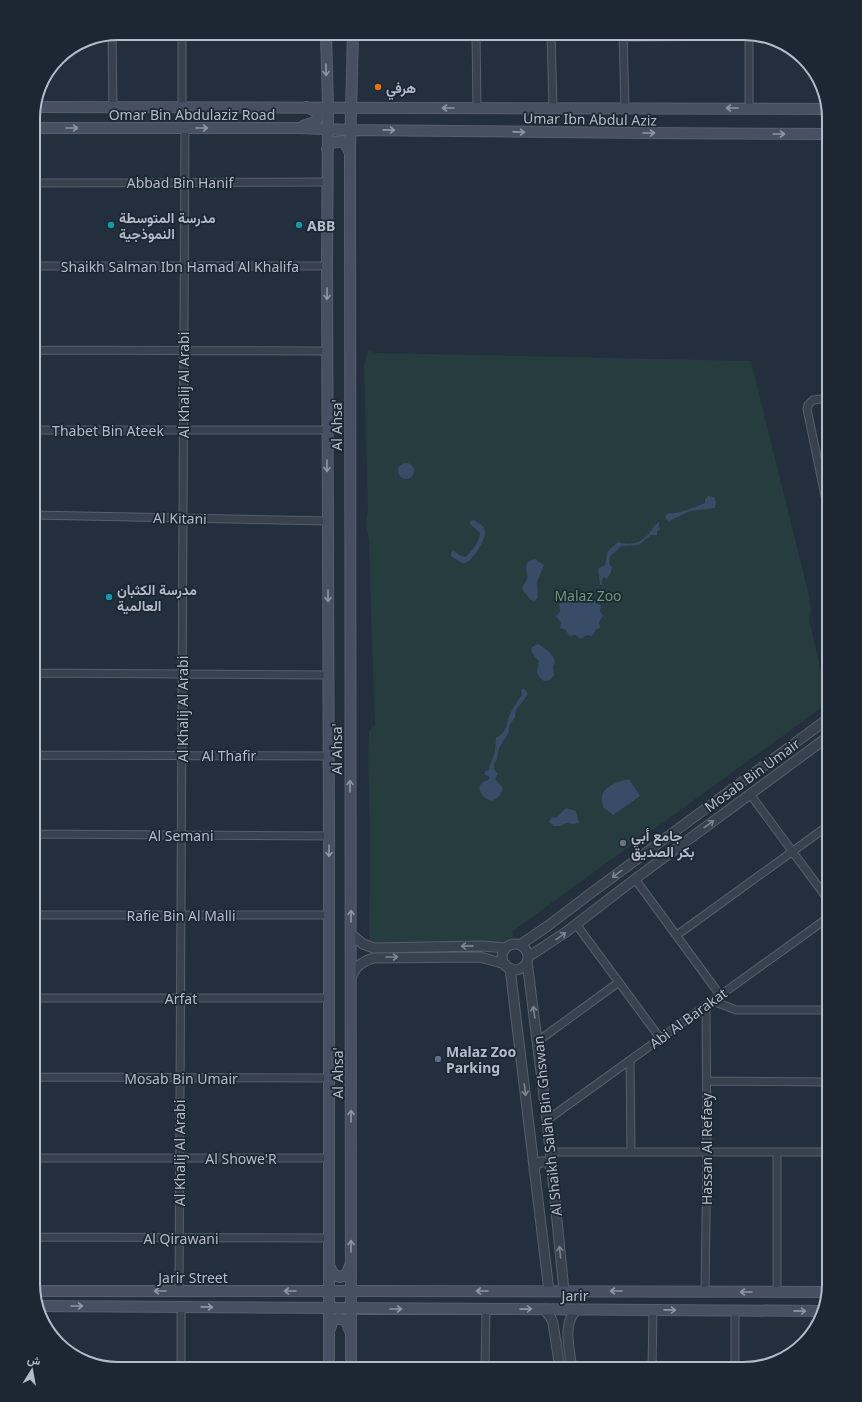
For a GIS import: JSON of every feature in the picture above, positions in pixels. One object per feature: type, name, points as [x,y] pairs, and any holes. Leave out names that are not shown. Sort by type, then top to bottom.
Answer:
[{"type":"main road","name":"Al Ahsa'","points":[[326,40],[326,89],[328,107],[327,521],[329,836],[329,1362]]},
{"type":"main road","name":"Al Ahsa'","points":[[351,1362],[350,107],[353,40]]},
{"type":"main road","points":[[326,89],[336,101],[343,101],[348,98],[351,91]]},
{"type":"main road","name":"Omar Bin Abdulaziz Road","points":[[41,107],[350,107]]},
{"type":"main road","points":[[298,128],[317,119],[316,112],[305,107]]},
{"type":"main road","name":"Umar Ibn Abdul Aziz","points":[[350,107],[821,109]]},
{"type":"main road","points":[[368,130],[358,125],[358,116],[363,110],[375,108]]},
{"type":"main road","name":"Omar Bin Abdulaziz Road","points":[[40,128],[327,128],[350,130]]},
{"type":"main road","name":"Umar Ibn Abdul Aziz","points":[[350,130],[648,134],[822,134]]},
{"type":"main road","points":[[327,149],[331,143],[342,141],[350,153]]},
{"type":"main road","points":[[329,1265],[333,1274],[340,1277],[346,1275],[350,1264]]},
{"type":"main road","name":"Jarir Street","points":[[41,1291],[351,1291]]},
{"type":"main road","points":[[308,1308],[317,1306],[321,1299],[319,1294],[309,1291]]},
{"type":"main road","name":"Jarir","points":[[351,1291],[821,1292]]},
{"type":"main road","points":[[370,1291],[360,1294],[357,1301],[360,1307],[371,1309]]},
{"type":"main road","name":"Jarir","points":[[43,1306],[817,1311]]},
{"type":"main road","points":[[329,1334],[333,1321],[339,1318],[346,1321],[351,1335]]},
{"type":"street","points":[[112,40],[113,107]]},
{"type":"street","points":[[182,40],[182,107]]},
{"type":"street","points":[[476,40],[477,108]]},
{"type":"street","points":[[551,40],[553,108]]},
{"type":"street","points":[[623,40],[625,109]]},
{"type":"street","points":[[749,108],[750,40]]},
{"type":"street","name":"Al Khalij Al Arabi","points":[[179,1291],[185,128]]},
{"type":"street","name":"Abbad Bin Hanif","points":[[40,183],[327,182]]},
{"type":"street","name":"Shaikh Salman Ibn Hamad Al Khalifa","points":[[40,266],[327,266]]},
{"type":"street","points":[[40,350],[327,351]]},
{"type":"street","points":[[822,399],[812,400],[807,409],[822,481]]},
{"type":"street","name":"Thabet Bin Ateek","points":[[40,430],[328,430]]},
{"type":"street","name":"Al Kitani","points":[[40,515],[327,521]]},
{"type":"street","points":[[40,672],[328,675]]},
{"type":"street","name":"Mosab Bin Umair","points":[[350,934],[363,944],[374,948],[482,946],[506,948],[512,944],[520,945],[549,926],[822,723]]},
{"type":"street","name":"Mosab Bin Umair","points":[[507,966],[518,969],[522,967],[528,959],[822,741]]},
{"type":"street","name":"Al Thafir","points":[[40,755],[328,756]]},
{"type":"street","points":[[750,794],[822,892]]},
{"type":"street","points":[[677,935],[822,830]]},
{"type":"street","name":"Al Semani","points":[[40,834],[329,836]]},
{"type":"street","points":[[636,879],[720,995]]},
{"type":"street","name":"Rafie Bin Al Malli","points":[[40,915],[328,915]]},
{"type":"street","name":"Abi Al Barakat","points":[[547,1120],[822,922]]},
{"type":"street","points":[[576,924],[660,1038]]},
{"type":"street","points":[[520,945],[526,950],[528,959]]},
{"type":"street","points":[[374,948],[374,958]]},
{"type":"street","points":[[506,948],[503,954],[507,966]]},
{"type":"street","points":[[351,980],[358,965],[374,958],[480,958],[492,960],[507,966]]},
{"type":"street","name":"Al Shaikh Salah Bin Ghswan","points":[[528,959],[547,1120],[564,1291]]},
{"type":"street","name":"Al Shaikh Salah Bin Ghswan","points":[[507,966],[549,1291]]},
{"type":"street","points":[[538,1041],[619,982]]},
{"type":"street","name":"Arfat","points":[[40,998],[329,998]]},
{"type":"street","points":[[713,1001],[736,1010],[822,1010]]},
{"type":"street","name":"Hassan Al Refaey","points":[[705,1292],[707,1151],[706,1006]]},
{"type":"street","points":[[630,1061],[631,1152]]},
{"type":"street","name":"Mosab Bin Umair","points":[[40,1077],[329,1078]]},
{"type":"street","points":[[707,1082],[822,1082]]},
{"type":"street","points":[[532,1154],[536,1158],[544,1158],[550,1150],[631,1152],[822,1152]]},
{"type":"street","points":[[777,1152],[777,1292]]},
{"type":"street","name":"Al Showe'R","points":[[40,1158],[329,1158]]},
{"type":"street","points":[[534,1170],[536,1165],[542,1162],[547,1163],[552,1168]]},
{"type":"street","name":"Al Qirawani","points":[[40,1237],[329,1238]]},
{"type":"street","points":[[181,1307],[181,1362]]},
{"type":"street","points":[[485,1362],[486,1309]]},
{"type":"street","points":[[544,1309],[551,1318],[559,1362]]},
{"type":"street","points":[[571,1362],[568,1332],[569,1319],[574,1311],[578,1309]]},
{"type":"street","points":[[652,1362],[653,1310]]},
{"type":"street","points":[[735,1310],[735,1362]]},
{"type":"street","points":[[555,1333],[559,1338],[563,1338],[568,1332]]},
{"type":"street","points":[[558,1349],[561,1343],[564,1343],[570,1348]]},
{"type":"green space","name":"Malaz Zoo","points":[[368,351],[377,353],[751,361],[809,596],[811,611],[809,619],[822,676],[822,707],[663,824],[662,823],[513,931],[512,942],[369,944],[370,837],[368,756],[369,731],[375,725],[369,540],[366,523],[368,509],[364,366]]},
{"type":"water","points":[[406,463],[413,468],[414,471],[409,478],[406,479],[399,474],[398,471],[403,464]]},
{"type":"water","points":[[708,496],[714,497],[716,503],[715,508],[690,511],[669,521],[666,519],[665,516],[669,513],[682,512],[705,503],[705,499]]},
{"type":"water","points":[[474,520],[481,524],[485,531],[485,535],[472,558],[465,563],[462,563],[451,556],[451,552],[454,551],[461,556],[466,557],[473,549],[479,539],[480,533],[470,524],[470,521]]},
{"type":"water","points":[[659,521],[660,529],[657,532],[657,535],[651,535],[639,545],[622,546],[610,556],[609,564],[612,567],[611,572],[607,579],[604,577],[602,580],[602,586],[600,584],[598,569],[605,565],[608,551],[618,542],[629,544],[638,542],[650,533]]},
{"type":"water","points":[[535,559],[544,565],[537,582],[538,598],[534,601],[530,599],[522,587],[528,577],[526,568],[527,563]]},
{"type":"water","points":[[580,593],[585,597],[592,596],[596,604],[601,605],[600,611],[603,616],[599,622],[600,628],[596,629],[592,636],[587,635],[580,639],[576,635],[569,636],[566,630],[560,628],[561,623],[556,616],[560,612],[559,604],[566,601],[568,595],[574,596]]},
{"type":"water","points":[[538,644],[549,652],[555,663],[553,666],[554,675],[550,680],[544,681],[539,677],[537,671],[539,661],[531,650],[532,647]]},
{"type":"water","points":[[524,688],[528,694],[516,710],[515,717],[509,726],[509,732],[499,748],[497,759],[494,764],[494,769],[498,774],[495,779],[503,788],[499,796],[492,801],[484,797],[480,791],[480,788],[483,782],[488,780],[490,777],[485,775],[485,771],[490,770],[489,767],[495,752],[496,738],[503,733],[515,704],[522,695],[521,690]]},
{"type":"water","points":[[629,779],[640,796],[613,815],[603,807],[603,794],[608,787]]},
{"type":"water","points":[[566,808],[576,811],[579,823],[566,823],[561,826],[554,826],[549,822],[551,818],[557,817]]},
{"type":"place","name":"هرفي","points":[[378,87]]},
{"type":"place","name":"مدرسة المتوسطة النموذجية","points":[[111,225]]},
{"type":"place","name":"ABB","points":[[299,225]]},
{"type":"place","name":"مدرسة الكثبان العالمية","points":[[109,597]]},
{"type":"place","name":"جامع أبي بكر الصديق","points":[[623,843]]},
{"type":"place","name":"Malaz Zoo Parking","points":[[438,1059]]}]
